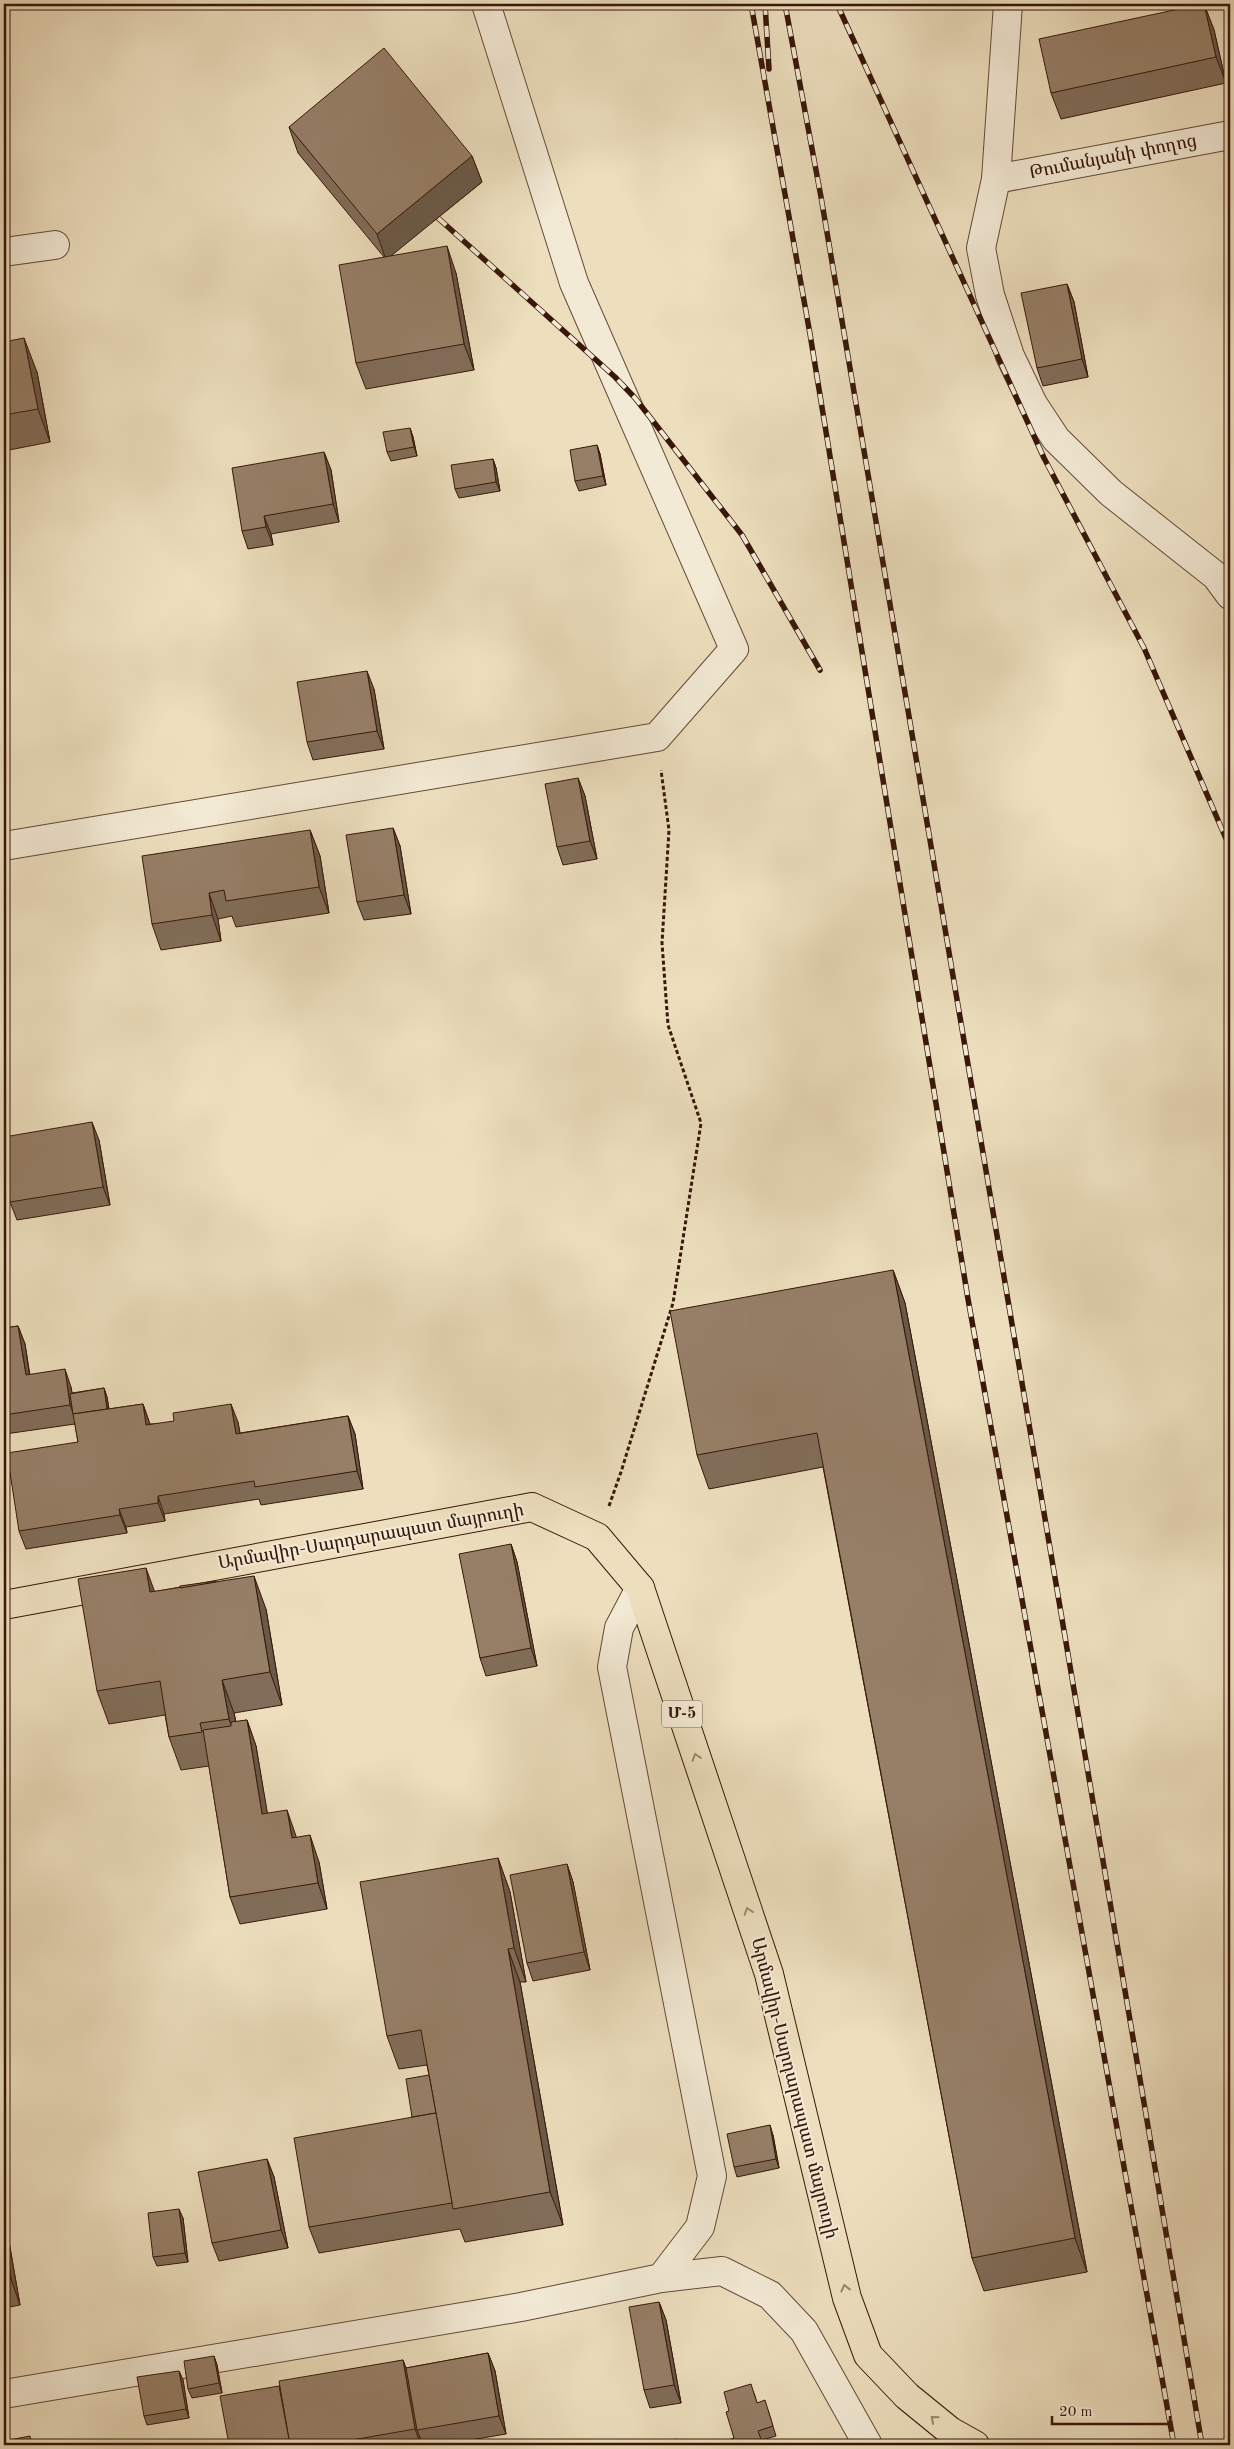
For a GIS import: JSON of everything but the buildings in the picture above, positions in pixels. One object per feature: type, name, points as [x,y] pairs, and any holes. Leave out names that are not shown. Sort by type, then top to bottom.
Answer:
[{"type":"highway","name":"Արմավիր-Սարդարապատ մայրուղի","points":[[4,1605],[532,1508],[597,1537],[640,1588],[769,1974],[847,2298],[868,2354],[907,2396],[950,2431],[975,2445]]},
{"type":"street","points":[[4,846],[657,736],[734,649],[574,283],[486,4]]},
{"type":"street","points":[[1008,4],[996,179],[981,248],[990,295],[1010,356],[1033,404],[1056,439],[1111,493],[1216,576],[1230,595]]},
{"type":"street","name":"Թումանյանի փողոց","points":[[996,179],[1230,136]]},
{"type":"street","points":[[4,252],[54,245]]},
{"type":"street","points":[[640,1588],[619,1628],[612,1667],[712,2176],[700,2227],[661,2278]]},
{"type":"street","points":[[4,2394],[521,2308],[661,2278],[722,2271],[770,2295],[804,2331],[868,2445]]},
{"type":"path","points":[[597,1537],[621,1472],[672,1304],[701,1123],[668,1025],[662,942],[669,830],[657,736]]},
{"type":"railway","points":[[751,4],[810,334],[968,1299],[1174,2445]]},
{"type":"railway","points":[[765,4],[769,69]]},
{"type":"railway","points":[[785,4],[821,197],[1202,2445]]},
{"type":"railway","points":[[837,4],[1044,458],[1144,648],[1230,848]]},
{"type":"railway","points":[[438,218],[615,377],[635,398],[742,535],[820,670]]}]
